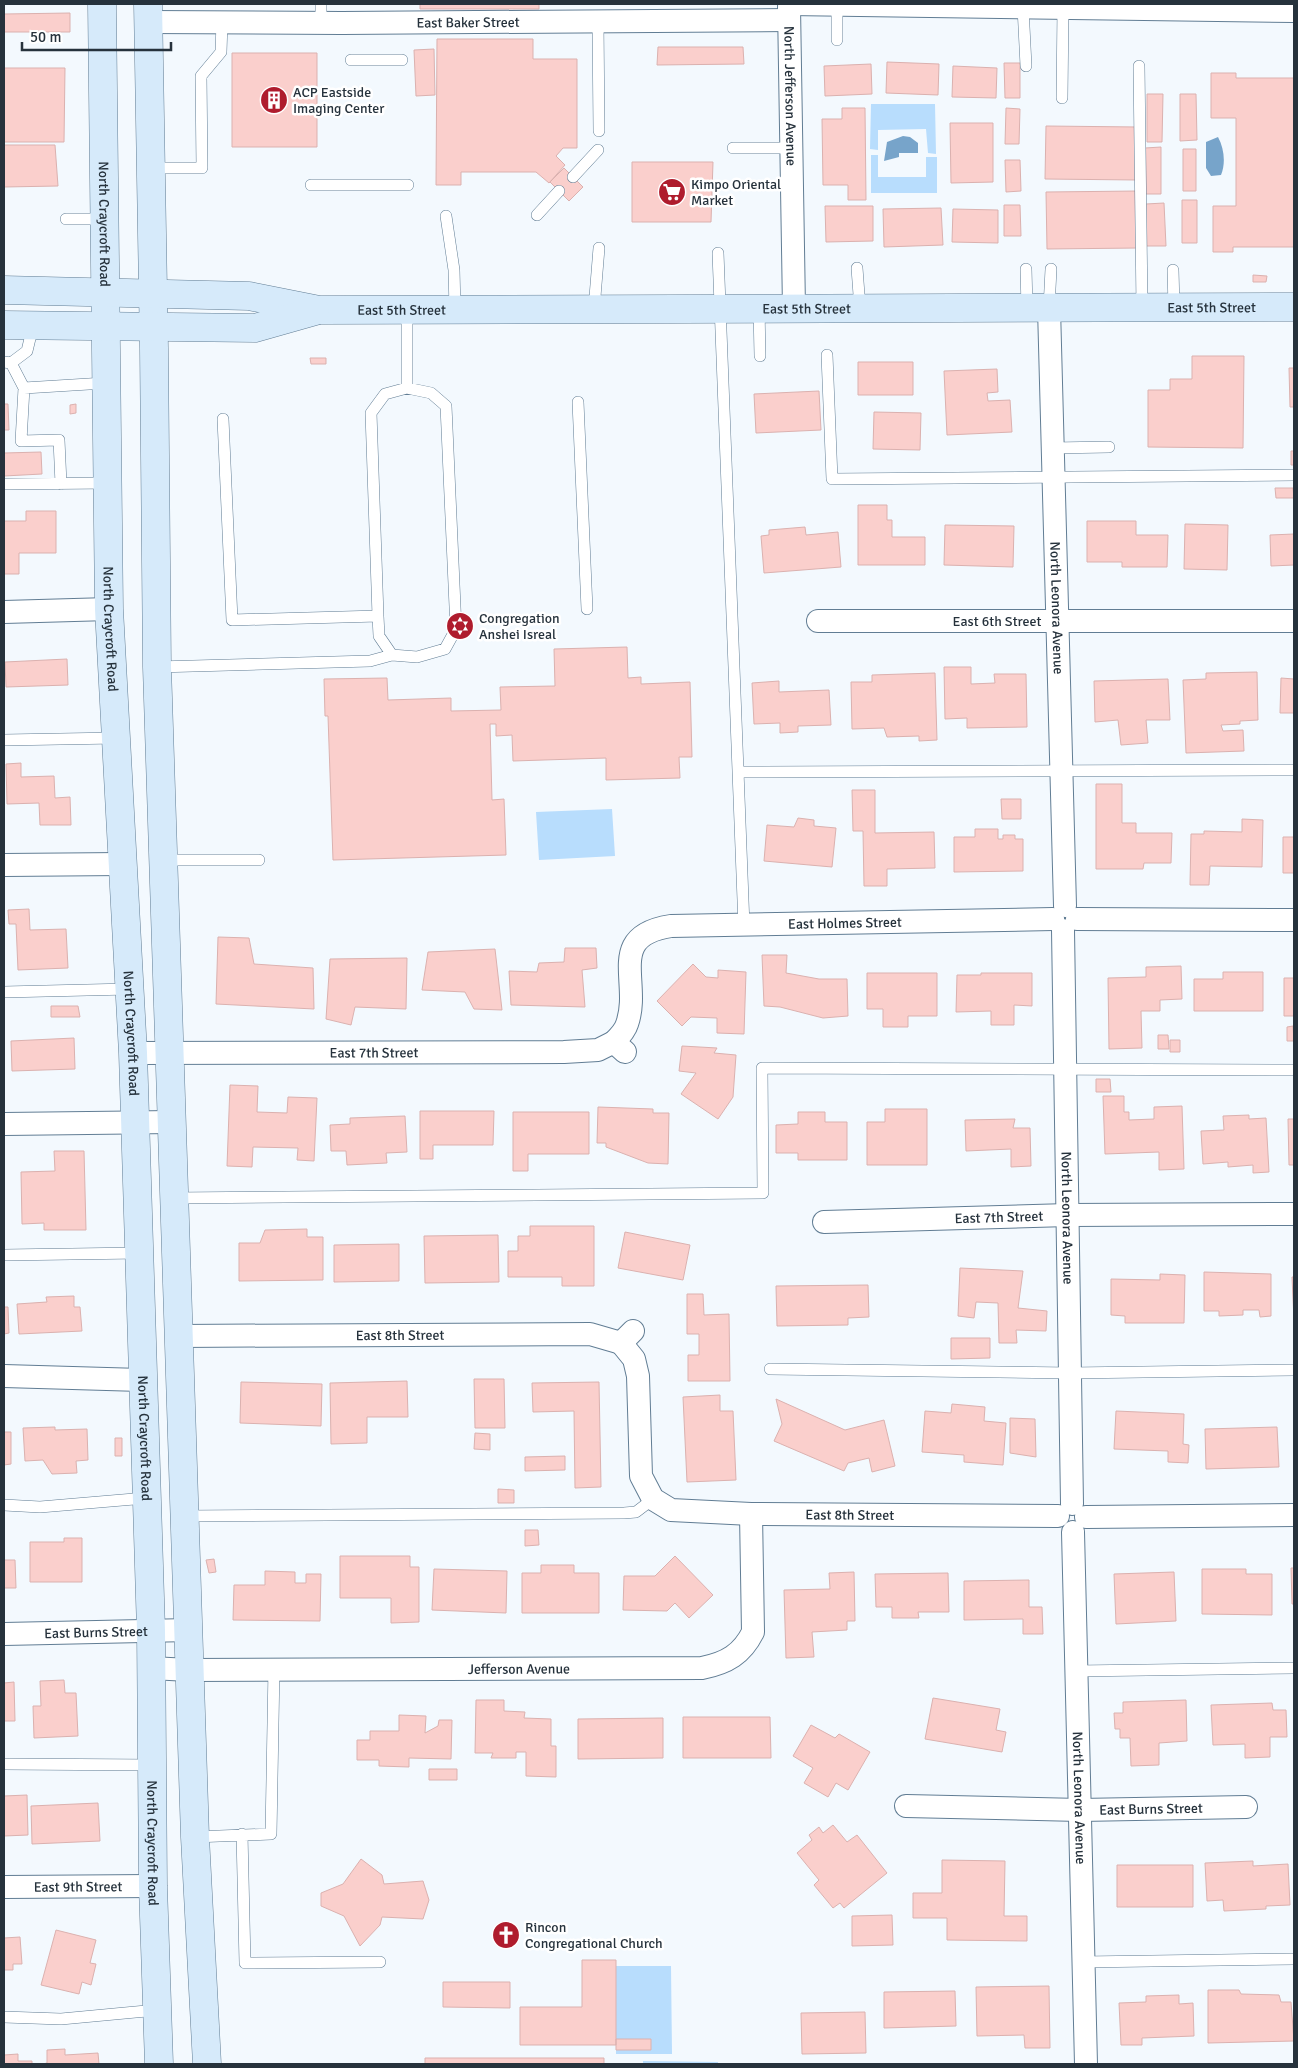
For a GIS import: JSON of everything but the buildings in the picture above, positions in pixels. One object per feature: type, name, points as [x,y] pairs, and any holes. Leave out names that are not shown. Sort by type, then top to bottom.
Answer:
[{"type":"main road","name":"North Craycroft Road","points":[[102,4],[104,326],[109,609],[133,1053],[151,1630],[153,1886],[159,2064]]},
{"type":"main road","points":[[148,13],[149,168],[154,326],[157,667],[162,860],[195,1837],[206,2064]]},
{"type":"main road","name":"East 5th Street","points":[[4,290],[249,296],[319,310],[1294,307]]},
{"type":"main road","name":"East 5th Street","points":[[4,325],[254,328],[319,310]]},
{"type":"street","name":"East Baker Street","points":[[148,13],[222,22],[321,14],[598,22],[837,5],[1294,11]]},
{"type":"street","name":"North Jefferson Avenue","points":[[789,9],[794,308]]},
{"type":"street","name":"North Leonora Avenue","points":[[1038,308],[1053,448],[1054,475],[1065,919],[1072,1517],[1086,2064]]},
{"type":"street","points":[[4,612],[109,609]]},
{"type":"street","name":"East 6th Street","points":[[818,621],[1294,621]]},
{"type":"street","points":[[4,865],[122,864]]},
{"type":"street","name":"East Holmes Street","points":[[620,1047],[628,1023],[630,1008],[630,956],[640,937],[654,928],[671,926],[1065,919],[1294,920]]},
{"type":"street","name":"East 7th Street","points":[[133,1053],[564,1052],[620,1047]]},
{"type":"street","points":[[4,1124],[172,1122]]},
{"type":"street","name":"East 7th Street","points":[[824,1222],[1068,1215],[1294,1214]]},
{"type":"street","name":"East 8th Street","points":[[178,1336],[590,1334],[627,1337],[638,1376],[639,1466],[641,1476],[651,1495],[671,1510],[751,1514],[1072,1517],[1294,1515]]},
{"type":"street","points":[[4,1376],[142,1380]]},
{"type":"street","name":"Jefferson Avenue","points":[[151,1668],[189,1670],[274,1668],[702,1668],[719,1664],[734,1657],[747,1644],[753,1632],[751,1514]]},
{"type":"street","name":"East Burns Street","points":[[4,1634],[189,1630]]},
{"type":"street","name":"East Burns Street","points":[[906,1806],[1080,1810],[1246,1807]]},
{"type":"street","name":"East 9th Street","points":[[4,1887],[153,1886]]},
{"type":"lane","points":[[837,5],[837,40]]},
{"type":"lane","points":[[1023,7],[1026,66]]},
{"type":"lane","points":[[1062,98],[1063,8]]},
{"type":"lane","points":[[149,168],[202,168],[200,76],[221,52],[222,22]]},
{"type":"lane","points":[[598,22],[599,131]]},
{"type":"lane","points":[[351,60],[402,60]]},
{"type":"lane","points":[[1139,66],[1142,307]]},
{"type":"lane","points":[[733,148],[792,148]]},
{"type":"lane","points":[[573,177],[598,150]]},
{"type":"lane","points":[[311,185],[408,185]]},
{"type":"lane","points":[[537,215],[559,191]]},
{"type":"lane","points":[[446,216],[454,263],[455,309]]},
{"type":"lane","points":[[66,219],[103,219]]},
{"type":"lane","points":[[594,309],[599,248]]},
{"type":"lane","points":[[718,254],[722,309],[744,926]]},
{"type":"lane","points":[[857,268],[860,308]]},
{"type":"lane","points":[[1026,269],[1038,308]]},
{"type":"lane","points":[[1038,308],[1051,269]]},
{"type":"lane","points":[[1173,270],[1174,307]]},
{"type":"lane","points":[[759,308],[760,356]]},
{"type":"lane","points":[[407,309],[407,388]]},
{"type":"lane","points":[[33,326],[27,351],[7,363],[24,388],[21,441],[59,440],[62,484]]},
{"type":"lane","points":[[827,355],[832,479],[1054,475],[1294,475]]},
{"type":"lane","points":[[24,388],[105,383]]},
{"type":"lane","points":[[157,667],[370,661],[392,655],[417,657],[445,649],[456,629],[446,406],[431,393],[407,388],[385,394],[371,413],[379,636],[392,655]]},
{"type":"lane","points":[[578,402],[587,609]]},
{"type":"lane","points":[[223,419],[232,620],[378,616]]},
{"type":"lane","points":[[1053,448],[1109,447]]},
{"type":"lane","points":[[4,484],[106,482]]},
{"type":"lane","points":[[4,740],[116,738]]},
{"type":"lane","points":[[739,772],[1294,770]]},
{"type":"lane","points":[[162,860],[259,860]]},
{"type":"lane","points":[[4,992],[130,989]]},
{"type":"lane","points":[[174,1198],[763,1193],[762,1068],[1294,1070]]},
{"type":"lane","points":[[4,1256],[138,1253]]},
{"type":"lane","points":[[770,1369],[1070,1373],[1294,1370]]},
{"type":"lane","points":[[185,1516],[624,1513],[636,1512],[651,1495]]},
{"type":"lane","points":[[4,1505],[40,1507],[146,1498]]},
{"type":"lane","points":[[195,1837],[271,1834],[274,1668]]},
{"type":"lane","points":[[1076,1671],[1294,1668]]},
{"type":"lane","points":[[4,1764],[152,1765]]},
{"type":"lane","points":[[242,1834],[245,1963],[380,1962]]},
{"type":"lane","points":[[1083,1962],[1294,1958]]},
{"type":"lane","points":[[4,2017],[61,2020],[157,2010]]},
{"type":"shaded area","points":[[871,104],[935,104],[936,154],[928,153],[926,129],[878,130],[878,150],[870,149]]},
{"type":"shaded area","points":[[903,136],[910,137],[918,143],[918,153],[899,153],[899,157],[884,161],[887,142]]},
{"type":"shaded area","points":[[1218,137],[1222,146],[1224,161],[1221,175],[1211,176],[1206,168],[1206,142]]},
{"type":"shaded area","points":[[871,155],[878,155],[878,177],[926,177],[926,157],[937,157],[937,193],[871,193]]},
{"type":"shaded area","points":[[612,809],[615,856],[539,860],[536,812]]},
{"type":"shaded area","points":[[616,1966],[671,1966],[672,2054],[616,2054]]},
{"type":"shaded area","points":[[643,2061],[718,2062],[718,2064],[643,2064]]},
{"type":"place","name":"ACP Eastside Imaging Center","points":[[274,100]]},
{"type":"place","name":"Kimpo Oriental Market","points":[[672,192]]},
{"type":"place","name":"Congregation Anshei Isreal","points":[[460,626]]},
{"type":"place","name":"Rincon Congregational Church","points":[[506,1935]]}]
